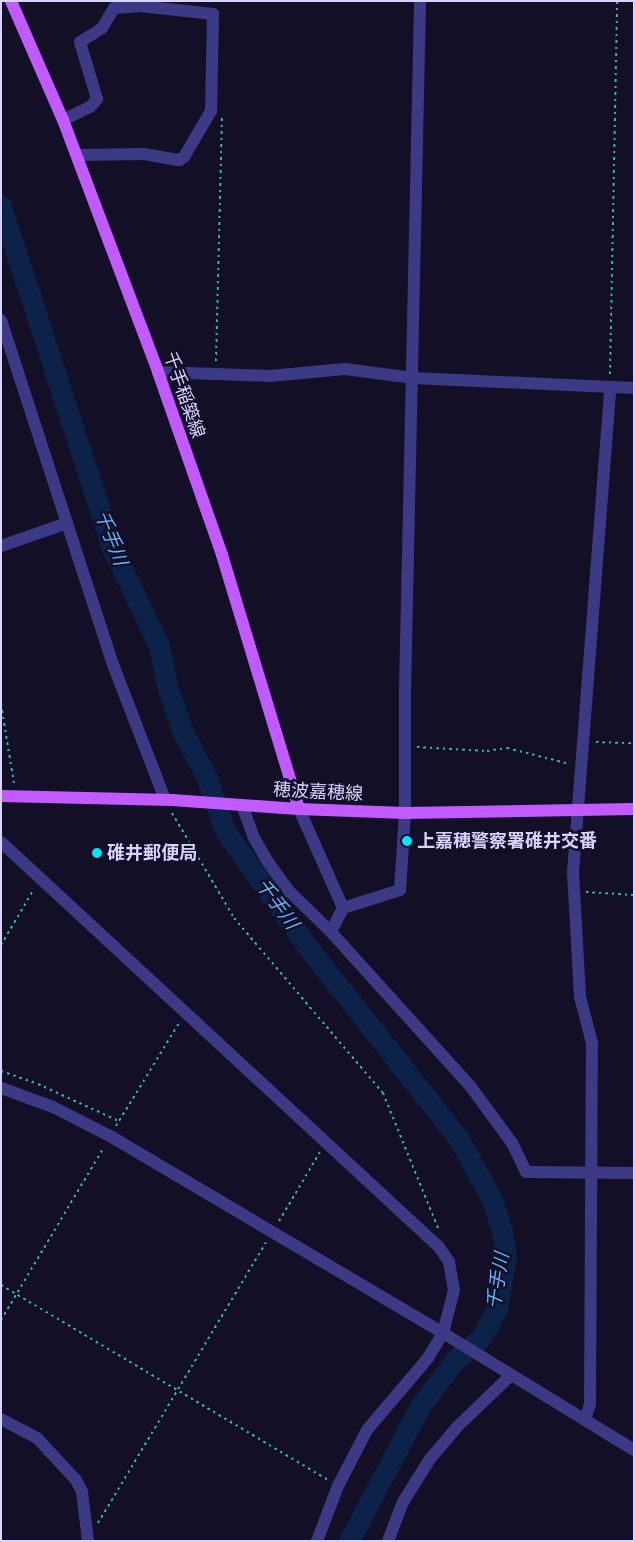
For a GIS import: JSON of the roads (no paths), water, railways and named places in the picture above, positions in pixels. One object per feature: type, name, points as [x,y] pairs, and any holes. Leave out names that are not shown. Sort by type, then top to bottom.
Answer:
[{"type":"main road","name":"千手稲築線","points":[[10,1],[77,155],[158,372],[222,555],[299,809]]},
{"type":"main road","name":"穂波嘉穂線","points":[[1,796],[168,800],[299,809],[405,813],[634,809]]},
{"type":"street","points":[[331,932],[343,908],[400,890],[405,813],[420,1]]},
{"type":"street","points":[[63,120],[90,107],[97,99],[80,42],[102,28],[114,8],[140,4],[213,14],[211,111],[184,157],[179,160],[144,154],[77,155]]},
{"type":"street","points":[[1,320],[112,662],[168,800]]},
{"type":"street","points":[[158,372],[270,376],[345,369],[413,378],[634,388]]},
{"type":"street","points":[[585,1420],[590,1404],[592,1043],[580,997],[574,890],[574,837],[579,810],[578,768],[610,387]]},
{"type":"street","points":[[1,546],[67,523]]},
{"type":"street","points":[[239,804],[253,836],[268,862],[290,892],[331,932],[472,1087],[512,1143],[526,1172],[634,1173]]},
{"type":"street","points":[[299,809],[343,908]]},
{"type":"street","points":[[1,842],[326,1141],[443,1253],[453,1276],[454,1290],[443,1332],[428,1358],[367,1430],[338,1486],[317,1541]]},
{"type":"street","points":[[1,1088],[53,1107],[110,1136],[443,1332],[634,1450]]},
{"type":"street","points":[[388,1541],[403,1502],[430,1458],[507,1373]]},
{"type":"street","points":[[1,1419],[38,1438],[76,1480],[82,1492],[88,1541]]},
{"type":"waterway","name":"千手川","points":[[1,206],[112,547],[159,646],[168,689],[183,732],[207,778],[225,831],[307,946],[459,1139],[493,1202],[502,1231],[506,1256],[497,1309],[481,1338],[455,1360],[420,1406],[349,1541]]},
{"type":"place","name":"上嘉穂警察署碓井交番","points":[[407,841]]},
{"type":"place","name":"碓井郵便局","points":[[97,853]]}]
